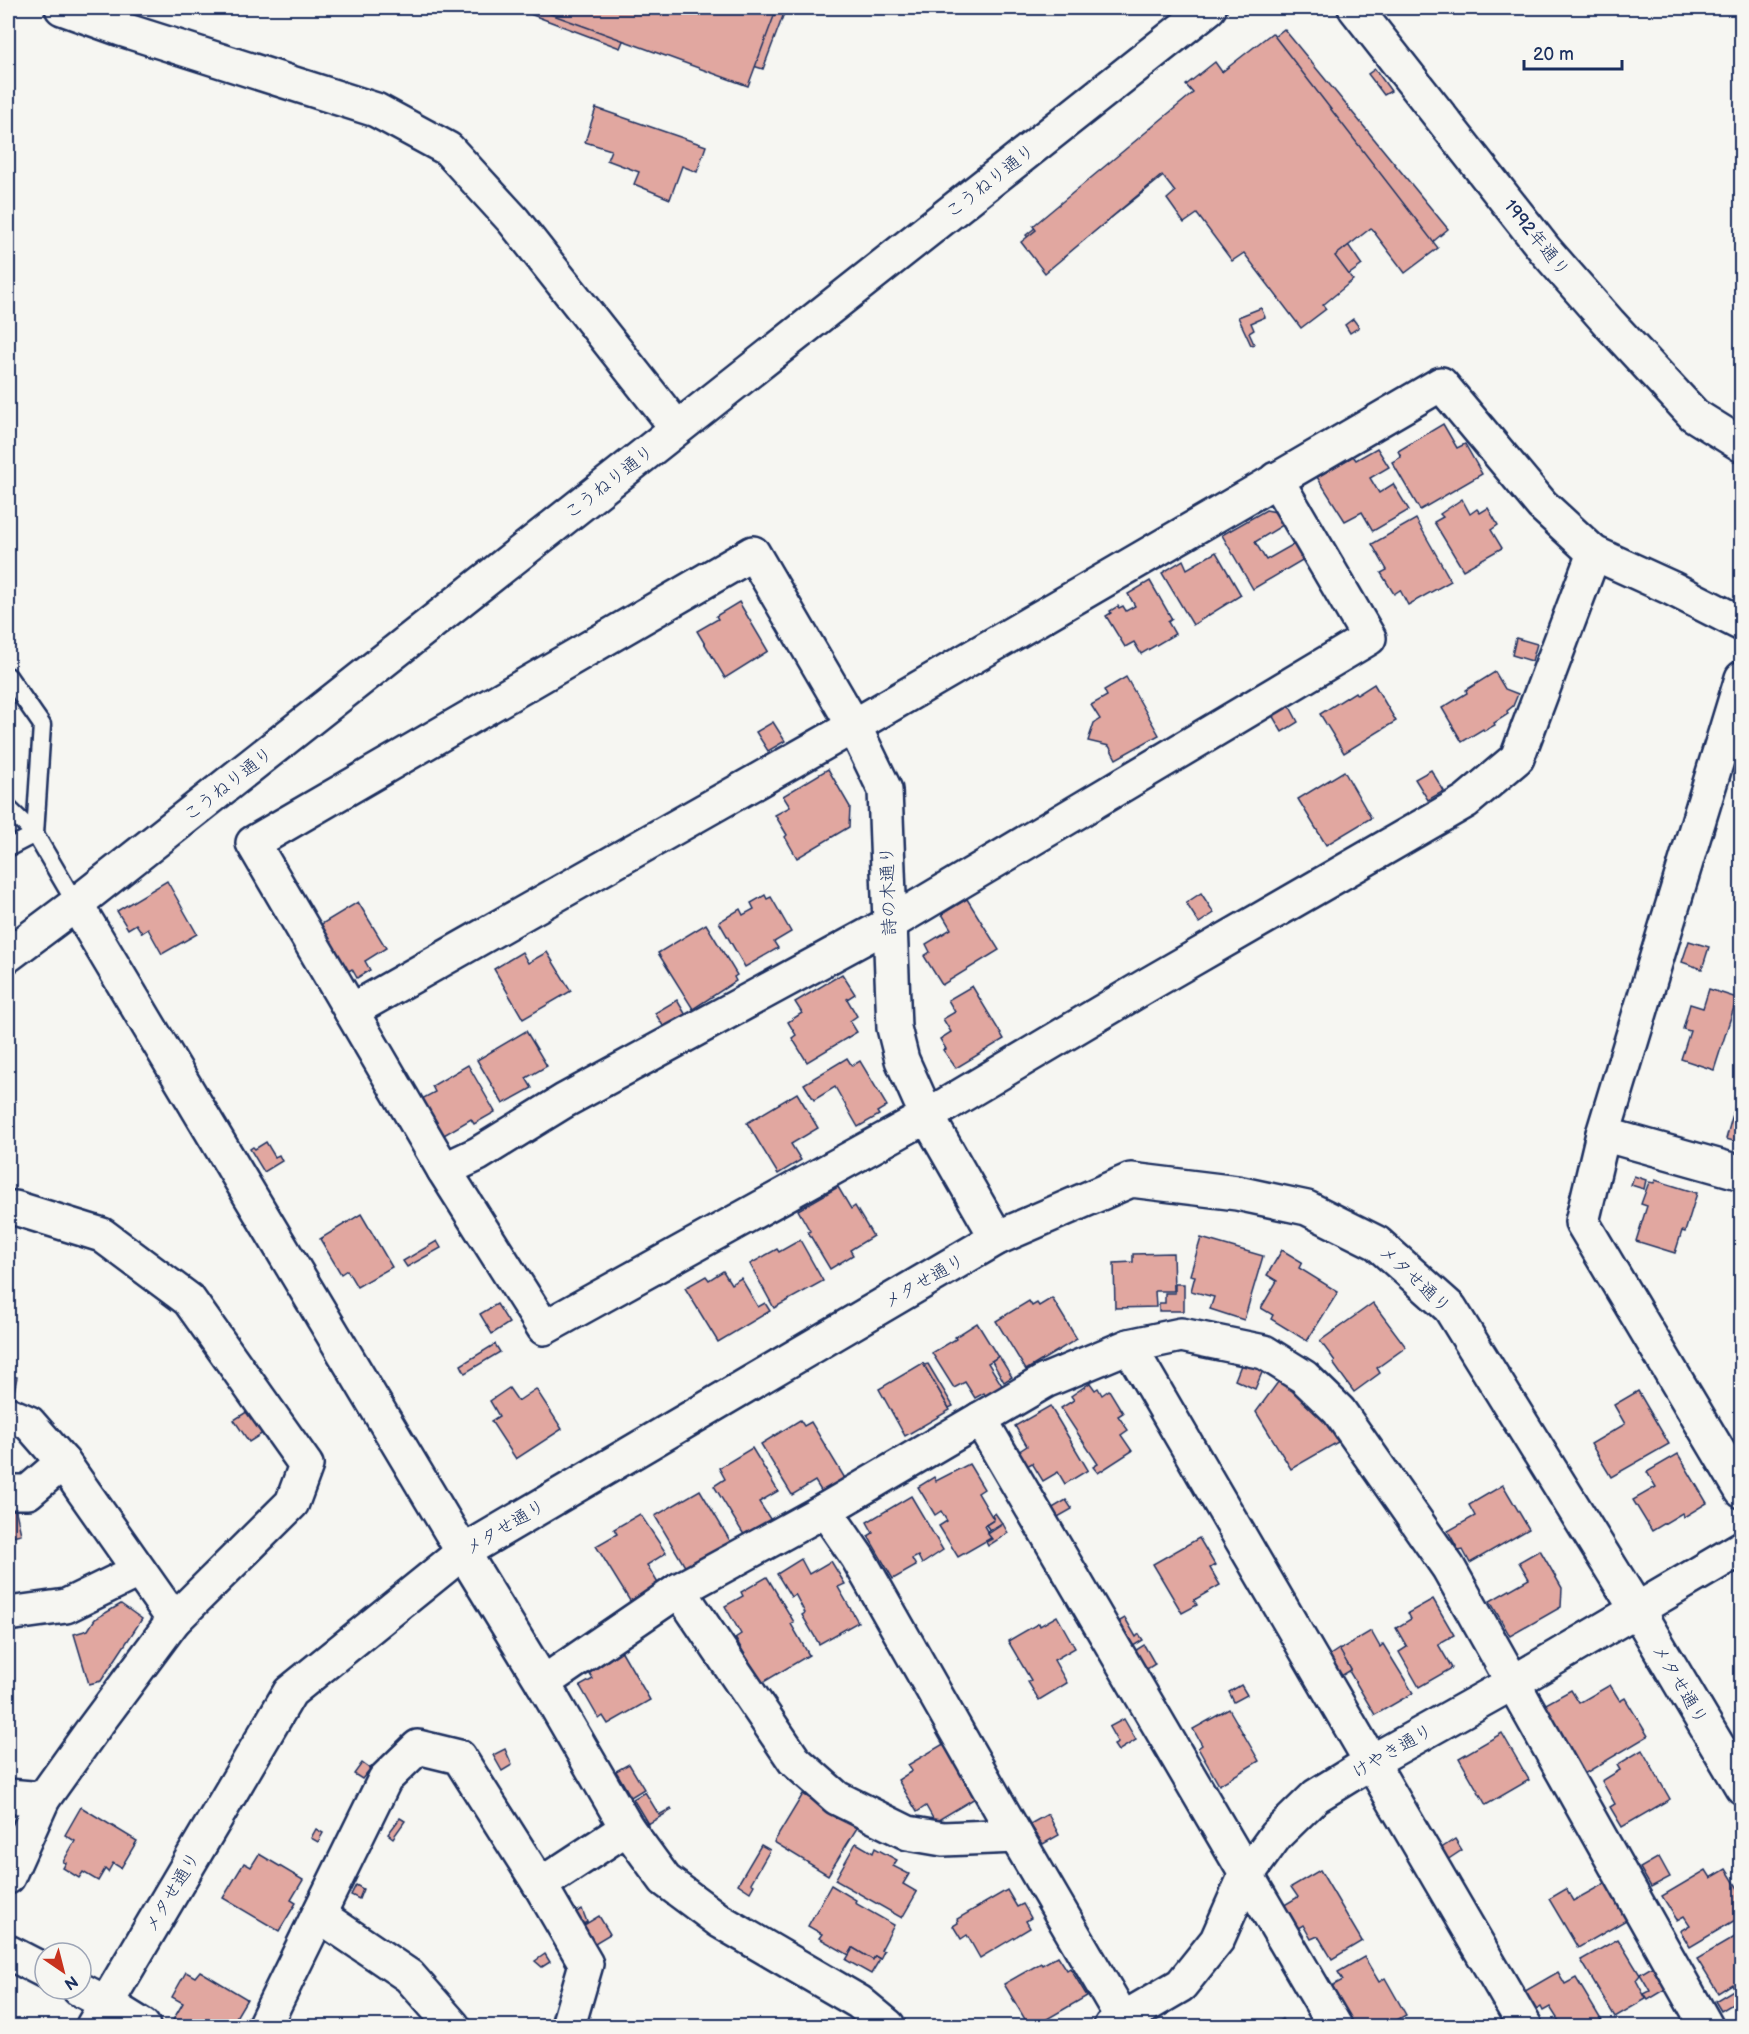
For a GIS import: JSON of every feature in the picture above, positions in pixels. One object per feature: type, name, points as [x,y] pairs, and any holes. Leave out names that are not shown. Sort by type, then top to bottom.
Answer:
[{"type":"street","points":[[62,8],[376,110],[448,149],[513,220],[677,428]]},
{"type":"street","name":"こうねり通り","points":[[8,955],[76,904],[1209,8]]},
{"type":"street","name":"1992年通り","points":[[1355,8],[1545,250],[1602,315],[1694,415],[1742,445]]},
{"type":"street","points":[[1594,553],[1517,758],[1466,801],[1149,984],[927,1116],[544,1328],[444,1170],[351,1011],[854,726],[1441,384],[1542,505],[1594,553],[1742,624]]},
{"type":"street","points":[[444,1170],[478,1154],[564,1101],[889,924],[1369,638],[1276,479]]},
{"type":"street","name":"詩の木通り","points":[[351,1011],[253,843],[753,553],[854,726],[885,790],[894,1028],[902,1060],[927,1116],[997,1238]]},
{"type":"street","points":[[1742,678],[1603,1134],[1582,1222],[1742,1491]]},
{"type":"street","points":[[76,904],[627,1827],[665,1880],[720,1920],[859,2002],[888,2026]]},
{"type":"street","points":[[1603,1134],[1742,1173]]},
{"type":"street","name":"メタせ通り","points":[[93,2006],[290,1692],[463,1552],[997,1238],[1131,1180],[1237,1193],[1307,1208],[1377,1243],[1450,1308],[1637,1610],[1742,1787]]},
{"type":"street","points":[[8,1208],[15,1208],[102,1235],[189,1300],[306,1466],[292,1503],[174,1620],[90,1733],[44,1799],[8,1877]]},
{"type":"street","points":[[543,1683],[679,1590],[825,1510],[1045,1382],[1129,1346],[1181,1335],[1264,1352],[1304,1377],[1339,1412],[1448,1567],[1706,2026]]},
{"type":"street","points":[[1129,1346],[1525,2026]]},
{"type":"street","points":[[8,1414],[29,1423],[63,1462],[174,1620]]},
{"type":"street","points":[[980,1419],[1335,2026]]},
{"type":"street","points":[[8,1492],[28,1492],[63,1462]]},
{"type":"street","points":[[825,1510],[858,1558],[1120,2024]]},
{"type":"street","name":"けやき通り","points":[[1120,2024],[1181,1985],[1217,1940],[1247,1876],[1276,1835],[1316,1796],[1742,1548]]},
{"type":"street","points":[[8,1614],[66,1606],[138,1571]]},
{"type":"street","points":[[679,1590],[794,1760],[837,1798],[908,1833],[943,1839],[1016,1836]]},
{"type":"street","points":[[264,2026],[385,1779],[418,1747],[459,1758],[540,1885],[586,1964],[568,2026]]},
{"type":"street","points":[[8,1796],[44,1799]]},
{"type":"street","points":[[540,1885],[627,1827]]},
{"type":"street","points":[[319,1916],[409,1976],[453,2026]]},
{"type":"street","points":[[8,1952],[33,1965]]},
{"type":"street","points":[[93,2006],[143,2026]]},
{"type":"lane","points":[[8,675],[42,725],[35,834]]},
{"type":"lane","points":[[8,808],[35,834],[76,904]]},
{"type":"lane","points":[[8,848],[35,834]]},
{"type":"building","points":[[520,8],[786,8],[763,69],[715,54],[713,49],[707,49],[652,28],[643,37],[623,41],[620,48],[530,14],[531,12]]},
{"type":"building","points":[[534,8],[777,8],[748,86]]},
{"type":"building","points":[[1284,29],[1448,229],[1416,256],[1380,214],[1344,239],[1362,265],[1320,295],[1201,146],[1052,265],[1026,235]]},
{"type":"building","points":[[1272,33],[1438,248],[1405,273],[1371,228],[1335,256],[1353,280],[1323,305],[1326,309],[1301,328],[1244,253],[1232,261],[1197,214],[1184,223],[1167,199],[1175,192],[1162,175],[1045,273],[1021,242],[1036,230],[1033,226],[1193,93],[1186,85],[1215,62],[1222,72]]},
{"type":"building","points":[[1375,69],[1391,91],[1384,95],[1368,74]]},
{"type":"building","points":[[596,108],[706,146],[697,172],[682,166],[670,199],[634,184],[639,172],[607,160],[611,150],[585,142]]},
{"type":"building","points":[[1261,308],[1265,317],[1251,323],[1254,330],[1249,333],[1254,344],[1251,345],[1238,317]]},
{"type":"building","points":[[1353,319],[1359,327],[1350,333],[1345,325]]},
{"type":"building","points":[[1443,424],[1457,448],[1465,444],[1482,474],[1420,510],[1392,462],[1401,457],[1398,451]]},
{"type":"building","points":[[1377,448],[1389,467],[1370,478],[1379,493],[1393,484],[1409,510],[1373,531],[1362,512],[1345,521],[1317,477],[1353,456],[1356,460]]},
{"type":"building","points":[[1462,499],[1470,514],[1477,509],[1480,513],[1488,508],[1498,525],[1491,530],[1502,548],[1463,570],[1434,522],[1443,517],[1440,514]]},
{"type":"building","points":[[1266,510],[1276,512],[1283,525],[1255,542],[1266,560],[1294,544],[1304,559],[1253,589],[1222,535]]},
{"type":"building","points":[[1416,519],[1451,581],[1408,605],[1400,590],[1394,594],[1381,573],[1387,570],[1372,544]]},
{"type":"building","points":[[1216,552],[1241,595],[1193,625],[1162,573],[1183,560],[1187,569]]},
{"type":"building","points":[[1150,581],[1172,619],[1168,622],[1175,634],[1141,654],[1134,642],[1125,647],[1106,616],[1118,606],[1119,608],[1123,606],[1126,611],[1135,606],[1128,594]]},
{"type":"building","points":[[739,602],[768,651],[725,678],[697,631],[718,619],[716,616]]},
{"type":"building","points":[[1516,638],[1537,644],[1532,661],[1512,655]]},
{"type":"building","points":[[1495,672],[1505,689],[1518,694],[1513,706],[1507,711],[1508,714],[1494,723],[1495,725],[1484,731],[1483,729],[1462,742],[1442,708]]},
{"type":"building","points":[[1126,677],[1159,735],[1116,759],[1109,746],[1088,741],[1094,723],[1100,719],[1091,705],[1107,696],[1104,690]]},
{"type":"building","points":[[1374,684],[1396,721],[1344,753],[1320,714],[1355,692],[1357,695]]},
{"type":"building","points":[[1289,705],[1298,722],[1282,732],[1272,715]]},
{"type":"building","points":[[773,722],[785,741],[768,751],[756,732]]},
{"type":"building","points":[[828,769],[850,807],[849,827],[797,858],[775,815],[790,807],[783,796]]},
{"type":"building","points":[[1431,770],[1444,791],[1428,800],[1415,779]]},
{"type":"building","points":[[1344,771],[1371,818],[1326,845],[1298,799]]},
{"type":"building","points":[[167,881],[197,934],[162,954],[148,929],[142,933],[136,924],[128,929],[117,911]]},
{"type":"building","points":[[1201,893],[1214,913],[1199,923],[1186,903]]},
{"type":"building","points":[[765,895],[767,899],[771,897],[791,932],[774,942],[778,948],[745,967],[719,922],[740,909],[743,915],[754,909],[751,903]]},
{"type":"building","points":[[967,899],[999,950],[942,985],[924,956],[930,952],[926,944],[951,929],[942,914]]},
{"type":"building","points":[[358,902],[386,948],[365,961],[370,970],[357,978],[352,969],[347,972],[320,925]]},
{"type":"building","points":[[706,924],[737,975],[734,977],[736,981],[693,1009],[658,953]]},
{"type":"building","points":[[1689,941],[1709,947],[1702,969],[1682,962]]},
{"type":"building","points":[[522,952],[528,963],[547,952],[571,991],[523,1019],[494,969]]},
{"type":"building","points":[[842,974],[855,994],[847,999],[857,1016],[850,1021],[857,1032],[807,1062],[792,1038],[796,1035],[788,1022],[802,1013],[795,1002]]},
{"type":"building","points":[[972,986],[1004,1039],[956,1068],[943,1050],[946,1049],[940,1039],[951,1032],[943,1019],[955,1012],[948,1000]]},
{"type":"building","points":[[1709,989],[1737,998],[1714,1070],[1681,1059],[1690,1031],[1683,1029],[1690,1004],[1703,1008]]},
{"type":"building","points":[[677,1000],[687,1017],[665,1029],[655,1013]]},
{"type":"building","points":[[526,1031],[547,1066],[526,1078],[532,1088],[503,1104],[477,1060]]},
{"type":"building","points":[[847,1058],[852,1066],[860,1061],[887,1106],[877,1112],[879,1115],[858,1127],[835,1087],[814,1100],[804,1084]]},
{"type":"building","points":[[468,1065],[495,1112],[474,1124],[471,1119],[439,1138],[418,1101],[435,1092],[432,1086]]},
{"type":"building","points":[[1742,1081],[1742,1149],[1739,1149],[1741,1143],[1726,1139]]},
{"type":"building","points":[[797,1093],[818,1128],[791,1144],[801,1160],[778,1174],[747,1123]]},
{"type":"building","points":[[266,1142],[275,1157],[279,1155],[282,1161],[264,1172],[250,1149],[253,1147],[255,1149]]},
{"type":"building","points":[[1634,1176],[1646,1180],[1644,1189],[1631,1185]]},
{"type":"building","points":[[1655,1180],[1697,1193],[1685,1232],[1682,1231],[1675,1253],[1636,1241],[1647,1206],[1641,1204],[1649,1182],[1654,1183]]},
{"type":"building","points":[[838,1187],[851,1209],[855,1206],[873,1236],[850,1250],[853,1255],[830,1269],[798,1210]]},
{"type":"building","points":[[361,1214],[392,1267],[357,1287],[347,1270],[341,1274],[320,1239]]},
{"type":"building","points":[[1201,1238],[1263,1256],[1244,1320],[1210,1309],[1214,1297],[1191,1291],[1195,1276],[1190,1275]]},
{"type":"building","points":[[800,1240],[823,1281],[774,1308],[750,1264],[777,1249],[779,1252]]},
{"type":"building","points":[[437,1241],[441,1248],[407,1267],[403,1261]]},
{"type":"building","points":[[1282,1250],[1302,1262],[1299,1268],[1338,1292],[1307,1341],[1271,1319],[1273,1315],[1261,1308],[1277,1281],[1267,1275]]},
{"type":"building","points":[[1173,1253],[1174,1291],[1155,1291],[1156,1307],[1115,1308],[1114,1263],[1133,1262],[1133,1254]]},
{"type":"building","points":[[723,1271],[731,1284],[741,1278],[758,1307],[765,1303],[770,1311],[718,1342],[685,1288],[706,1276],[709,1280]]},
{"type":"building","points":[[1175,1284],[1184,1284],[1184,1311],[1159,1311],[1159,1303],[1165,1303],[1165,1293],[1175,1293]]},
{"type":"building","points":[[1052,1298],[1077,1339],[1026,1370],[996,1321],[1029,1301],[1032,1306],[1037,1303],[1039,1306]]},
{"type":"building","points":[[1373,1303],[1406,1347],[1377,1368],[1380,1373],[1354,1392],[1320,1341]]},
{"type":"building","points":[[497,1304],[509,1323],[492,1334],[480,1314]]},
{"type":"building","points":[[977,1323],[998,1357],[988,1363],[1003,1387],[986,1397],[984,1393],[975,1398],[965,1382],[954,1388],[932,1353]]},
{"type":"building","points":[[495,1344],[500,1352],[465,1373],[461,1365]]},
{"type":"building","points":[[999,1356],[1012,1377],[1004,1382],[992,1361]]},
{"type":"building","points":[[1243,1360],[1264,1368],[1255,1389],[1235,1380]]},
{"type":"building","points":[[923,1363],[950,1410],[905,1436],[879,1389]]},
{"type":"building","points":[[928,1364],[953,1406],[949,1408],[924,1365]]},
{"type":"building","points":[[8,1375],[17,1377],[13,1397],[8,1396]]},
{"type":"building","points":[[1281,1378],[1318,1409],[1338,1442],[1291,1469],[1256,1412]]},
{"type":"building","points":[[1090,1383],[1095,1390],[1098,1388],[1102,1395],[1109,1390],[1123,1413],[1118,1416],[1128,1430],[1121,1435],[1132,1451],[1098,1473],[1093,1467],[1098,1464],[1061,1408],[1074,1400],[1071,1396]]},
{"type":"building","points":[[509,1388],[518,1401],[536,1389],[562,1429],[516,1459],[491,1421],[499,1416],[490,1401]]},
{"type":"building","points":[[1638,1391],[1669,1444],[1611,1477],[1591,1444],[1625,1424],[1614,1405]]},
{"type":"building","points":[[1050,1406],[1088,1470],[1065,1484],[1058,1472],[1043,1481],[1032,1463],[1027,1466],[1018,1452],[1027,1446],[1015,1426]]},
{"type":"building","points":[[248,1411],[263,1433],[249,1442],[234,1420]]},
{"type":"building","points":[[800,1420],[804,1426],[811,1422],[846,1480],[823,1494],[815,1481],[792,1495],[761,1444]]},
{"type":"building","points":[[752,1448],[778,1491],[759,1502],[772,1522],[746,1538],[714,1486],[725,1479],[719,1468]]},
{"type":"building","points":[[1678,1454],[1707,1503],[1684,1517],[1682,1513],[1652,1531],[1633,1500],[1656,1487],[1647,1472]]},
{"type":"building","points":[[969,1464],[984,1489],[978,1493],[994,1520],[984,1526],[991,1538],[958,1557],[939,1526],[947,1521],[941,1511],[935,1515],[918,1487],[934,1477],[936,1481]]},
{"type":"building","points":[[1503,1485],[1529,1529],[1470,1563],[1463,1550],[1459,1551],[1448,1531],[1475,1516],[1469,1505]]},
{"type":"building","points":[[700,1490],[732,1544],[687,1570],[655,1516]]},
{"type":"building","points":[[911,1496],[943,1550],[922,1564],[918,1556],[912,1559],[916,1566],[893,1579],[868,1536],[873,1533],[867,1522]]},
{"type":"building","points":[[1066,1500],[1072,1509],[1049,1522],[1044,1513]]},
{"type":"building","points":[[15,1507],[21,1534],[8,1537],[8,1509]]},
{"type":"building","points":[[995,1513],[1002,1523],[988,1532],[986,1525],[994,1520],[992,1515]]},
{"type":"building","points":[[640,1514],[666,1553],[647,1565],[659,1585],[630,1601],[596,1546],[617,1534],[614,1529]]},
{"type":"building","points":[[1003,1524],[1008,1533],[988,1546],[986,1542],[992,1539],[988,1534]]},
{"type":"building","points":[[1199,1538],[1215,1565],[1210,1568],[1220,1585],[1194,1600],[1197,1605],[1182,1613],[1153,1564]]},
{"type":"building","points":[[1540,1550],[1562,1588],[1561,1607],[1510,1636],[1490,1601],[1529,1579],[1519,1562]]},
{"type":"building","points":[[801,1559],[809,1574],[831,1561],[845,1584],[838,1587],[858,1622],[819,1644],[802,1615],[805,1613],[795,1594],[791,1597],[777,1574]]},
{"type":"building","points":[[767,1577],[794,1622],[791,1624],[809,1655],[762,1683],[735,1638],[741,1634],[725,1606],[743,1596],[741,1592]]},
{"type":"building","points":[[1433,1599],[1454,1635],[1438,1644],[1452,1668],[1419,1687],[1399,1652],[1407,1647],[1396,1628],[1411,1619],[1408,1613]]},
{"type":"building","points":[[121,1604],[142,1619],[101,1681],[89,1684],[74,1634],[88,1630],[95,1619]]},
{"type":"building","points":[[1057,1616],[1075,1648],[1054,1660],[1067,1683],[1039,1700],[1028,1682],[1031,1680],[1008,1641],[1039,1623],[1040,1626]]},
{"type":"building","points":[[1125,1618],[1136,1637],[1139,1634],[1143,1640],[1125,1651],[1111,1626]]},
{"type":"building","points":[[1371,1631],[1380,1647],[1383,1644],[1413,1693],[1375,1715],[1339,1650]]},
{"type":"building","points":[[1144,1645],[1155,1664],[1136,1676],[1125,1657]]},
{"type":"building","points":[[1339,1649],[1351,1670],[1333,1681],[1321,1661]]},
{"type":"building","points":[[621,1650],[650,1700],[608,1724],[603,1716],[599,1719],[580,1686],[593,1679],[587,1670]]},
{"type":"building","points":[[1241,1685],[1247,1695],[1234,1702],[1229,1692]]},
{"type":"building","points":[[1610,1685],[1620,1701],[1625,1698],[1648,1736],[1584,1774],[1544,1705],[1571,1690],[1579,1703]]},
{"type":"building","points":[[1229,1709],[1259,1761],[1219,1785],[1198,1748],[1202,1745],[1193,1729]]},
{"type":"building","points":[[1124,1719],[1136,1740],[1118,1751],[1114,1745],[1118,1743],[1109,1727]]},
{"type":"building","points":[[1502,1733],[1529,1780],[1486,1805],[1459,1758]]},
{"type":"building","points":[[945,1743],[977,1797],[935,1822],[926,1806],[917,1812],[898,1780],[912,1771],[908,1765]]},
{"type":"building","points":[[505,1749],[512,1765],[502,1771],[493,1755]]},
{"type":"building","points":[[1642,1750],[1670,1799],[1622,1827],[1610,1807],[1615,1804],[1602,1781],[1620,1770],[1617,1765]]},
{"type":"building","points":[[362,1763],[370,1769],[362,1779],[354,1774]]},
{"type":"building","points":[[629,1764],[644,1789],[631,1797],[616,1771]]},
{"type":"building","points":[[645,1792],[659,1815],[671,1808],[672,1810],[648,1824],[633,1799]]},
{"type":"building","points":[[803,1794],[857,1828],[828,1875],[774,1842]]},
{"type":"building","points":[[81,1807],[137,1841],[121,1868],[113,1863],[108,1872],[105,1869],[98,1881],[83,1872],[79,1878],[63,1868],[66,1863],[63,1862],[75,1841],[65,1835]]},
{"type":"building","points":[[1048,1814],[1059,1835],[1043,1844],[1030,1824]]},
{"type":"building","points":[[400,1818],[405,1821],[393,1838],[388,1834]]},
{"type":"building","points":[[316,1829],[323,1833],[318,1842],[311,1838]]},
{"type":"building","points":[[1455,1839],[1462,1850],[1441,1864],[1434,1853]]},
{"type":"building","points":[[856,1843],[873,1853],[875,1848],[897,1860],[893,1866],[909,1874],[903,1884],[917,1892],[902,1918],[835,1880]]},
{"type":"building","points":[[761,1845],[770,1850],[751,1883],[754,1885],[750,1892],[738,1884]]},
{"type":"building","points":[[259,1854],[303,1880],[291,1900],[296,1903],[279,1931],[223,1898],[244,1863],[251,1867]]},
{"type":"building","points":[[1659,1857],[1670,1877],[1651,1887],[1640,1868]]},
{"type":"building","points":[[1726,1869],[1742,1895],[1742,1916],[1690,1947],[1680,1931],[1690,1925],[1684,1916],[1677,1920],[1662,1896],[1706,1870],[1711,1878]]},
{"type":"building","points":[[1320,1870],[1362,1941],[1332,1959],[1318,1936],[1311,1939],[1303,1925],[1295,1930],[1281,1907],[1298,1897],[1291,1887]]},
{"type":"building","points":[[1607,1882],[1628,1919],[1578,1948],[1549,1899],[1566,1889],[1573,1901]]},
{"type":"building","points":[[356,1885],[363,1889],[359,1899],[351,1895]]},
{"type":"building","points":[[831,1885],[856,1900],[855,1903],[894,1925],[881,1950],[884,1951],[880,1959],[875,1956],[873,1960],[853,1948],[849,1955],[819,1938],[822,1934],[808,1926]]},
{"type":"building","points":[[1007,1890],[1017,1907],[1023,1904],[1031,1918],[1026,1921],[1030,1928],[980,1958],[967,1935],[961,1939],[953,1926],[958,1923],[957,1919]]},
{"type":"building","points":[[582,1909],[587,1922],[578,1927],[571,1915]]},
{"type":"building","points":[[599,1916],[610,1934],[590,1946],[579,1928]]},
{"type":"building","points":[[1740,1934],[1742,1936],[1741,1999],[1732,1984],[1718,1993],[1697,1959]]},
{"type":"building","points":[[1618,1939],[1640,1975],[1636,1980],[1646,1999],[1615,2017],[1581,1960]]},
{"type":"building","points":[[853,1948],[873,1960],[875,1956],[880,1959],[871,1974],[846,1960]]},
{"type":"building","points":[[545,1954],[550,1962],[542,1967],[535,1961]]},
{"type":"building","points":[[1058,1956],[1067,1970],[1070,1968],[1087,1996],[1035,2026],[1029,2026],[1004,1984]]},
{"type":"building","points":[[1364,1957],[1379,1982],[1385,1978],[1406,2015],[1386,2026],[1348,2026],[1326,1989],[1343,1980],[1338,1972]]},
{"type":"building","points":[[1655,1965],[1668,1988],[1648,2000],[1644,1994],[1650,1991],[1640,1974]]},
{"type":"building","points":[[200,1971],[247,1999],[231,2026],[185,2026],[173,2020],[183,2003],[172,1997],[186,1972],[195,1977]]},
{"type":"building","points":[[1558,1972],[1565,1984],[1576,1978],[1603,2023],[1597,2026],[1562,2026],[1550,2007],[1543,2011],[1541,2007],[1531,2013],[1520,1994]]},
{"type":"building","points":[[1735,1989],[1741,1999],[1721,2011],[1715,2001]]},
{"type":"building","points":[[1282,2019],[1287,2026],[1269,2026]]}]
